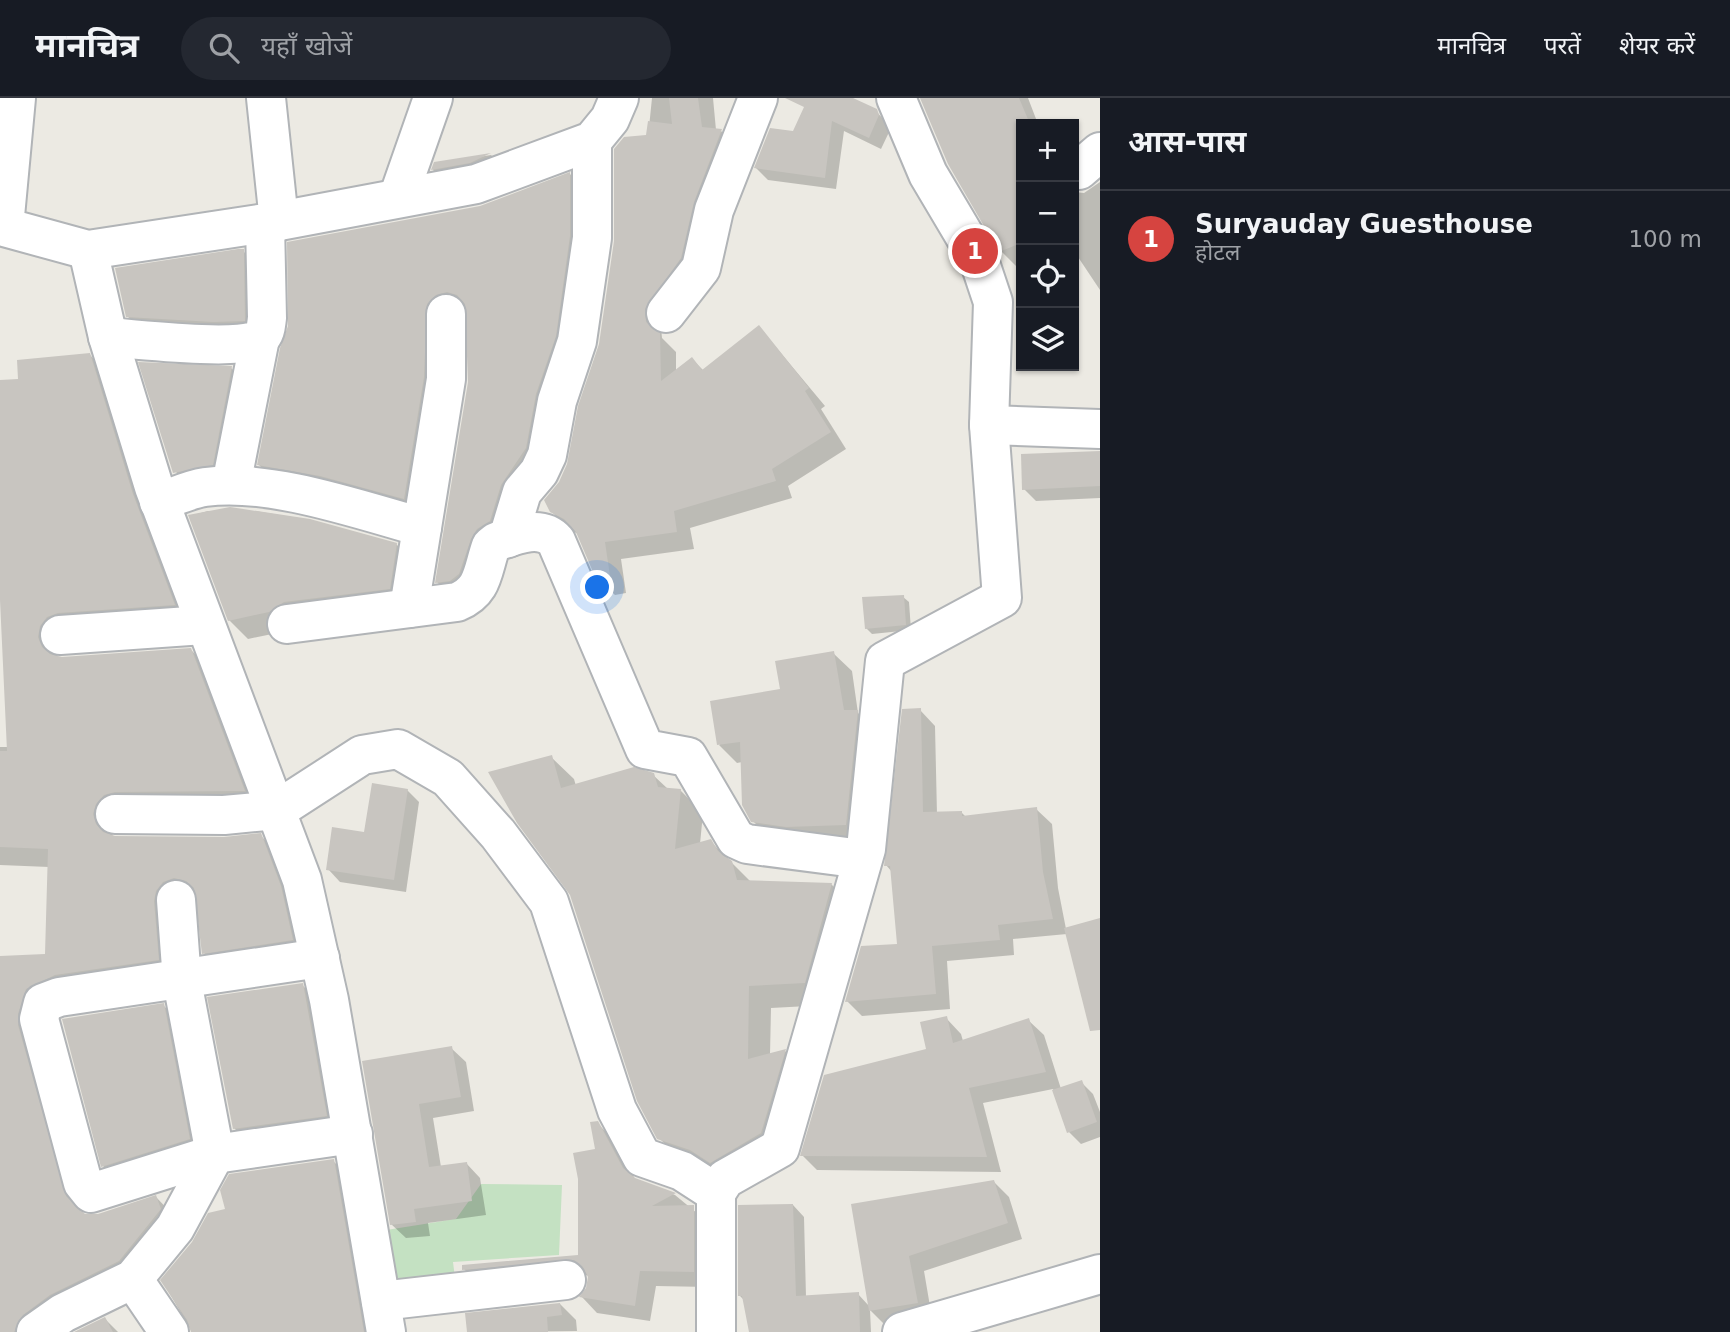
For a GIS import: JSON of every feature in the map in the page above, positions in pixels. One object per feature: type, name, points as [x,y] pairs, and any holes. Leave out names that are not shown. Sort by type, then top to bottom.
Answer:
[{"type":"street","points":[[16,98],[2,227],[88,250],[272,222],[476,184],[592,141],[610,119],[619,98]]},
{"type":"street","points":[[231,485],[260,338],[266,330],[272,222],[266,98]]},
{"type":"street","points":[[398,198],[433,98]]},
{"type":"street","points":[[666,313],[701,268],[714,210],[758,98]]},
{"type":"street","points":[[716,1332],[716,1193],[725,1180],[780,1148],[862,859],[885,661],[1002,598],[989,425],[993,302],[979,260],[928,174],[896,98]]},
{"type":"street","points":[[508,538],[522,492],[539,472],[547,455],[557,401],[577,341],[592,237],[592,141]]},
{"type":"street","points":[[88,250],[107,337],[159,502],[302,880],[320,958],[384,1317],[566,1280]]},
{"type":"street","points":[[409,608],[446,379],[446,314]]},
{"type":"street","points":[[107,337],[239,345],[260,338]]},
{"type":"street","points":[[989,425],[1100,429]]},
{"type":"street","points":[[159,502],[203,487],[231,485],[311,497],[422,527]]},
{"type":"street","points":[[522,492],[552,536],[645,749],[688,757],[727,829],[736,839],[747,844],[862,859]]},
{"type":"street","points":[[287,624],[442,605],[470,597],[485,574],[491,547],[508,538],[535,531],[552,536]]},
{"type":"street","points":[[60,635],[204,625]]},
{"type":"street","points":[[115,814],[224,815],[277,810],[362,755],[398,749],[448,778],[498,834],[549,902],[617,1110],[642,1157],[682,1171],[716,1193]]},
{"type":"street","points":[[36,1332],[63,1313],[133,1279],[174,1228],[215,1154],[182,981],[176,900]]},
{"type":"street","points":[[320,958],[49,1000],[40,1009],[39,1019],[83,1183],[91,1193],[215,1154],[353,1134]]},
{"type":"street","points":[[902,1332],[1100,1274]]},
{"type":"street","points":[[133,1279],[169,1332]]},
{"type":"green space","points":[[481,1184],[562,1185],[559,1255],[453,1262],[456,1286],[387,1296],[380,1231],[456,1219]]},
{"type":"building","points":[[669,98],[698,98],[702,127],[722,129],[694,202],[681,258],[645,309],[646,322],[660,333],[661,381],[692,357],[702,370],[759,325],[809,388],[805,391],[831,432],[772,469],[776,481],[674,511],[677,532],[605,542],[610,576],[596,579],[576,532],[564,519],[550,512],[544,500],[559,482],[567,464],[578,406],[599,344],[614,241],[614,149],[624,137],[646,135],[648,121],[672,124]]},
{"type":"building","points":[[785,98],[853,98],[877,109],[879,115],[869,138],[832,121],[825,178],[754,168],[770,128],[793,131],[804,107]]},
{"type":"building","points":[[920,98],[1019,98],[1028,119],[1016,119],[1016,245],[999,252],[948,164]]},
{"type":"building","points":[[491,153],[470,163],[431,170],[434,162]]},
{"type":"building","points":[[570,172],[570,236],[556,336],[536,394],[526,448],[501,485],[490,521],[477,529],[471,539],[459,574],[450,581],[435,583],[468,382],[465,304],[457,295],[447,292],[436,295],[427,304],[424,377],[404,499],[320,476],[257,465],[280,348],[288,326],[287,242],[480,206]]},
{"type":"building","points":[[244,249],[245,321],[126,317],[115,268]]},
{"type":"building","points":[[90,353],[133,494],[175,605],[58,613],[47,617],[40,626],[38,637],[42,647],[50,654],[62,657],[191,648],[245,791],[115,792],[104,795],[96,804],[93,814],[96,824],[103,832],[115,836],[224,837],[261,833],[281,886],[293,940],[202,954],[194,888],[186,881],[174,878],[163,882],[156,891],[154,901],[159,960],[55,975],[26,989],[18,1014],[18,1025],[66,1196],[85,1214],[98,1214],[156,1195],[161,1209],[119,1261],[50,1295],[23,1315],[14,1332],[0,1332],[0,956],[45,954],[48,849],[0,847],[0,751],[7,751],[0,600],[0,380],[18,379],[17,360]]},
{"type":"building","points":[[138,362],[232,366],[213,465],[173,473]]},
{"type":"building","points":[[1100,451],[1100,486],[1022,490],[1021,454]]},
{"type":"building","points":[[230,507],[310,519],[397,543],[390,589],[284,602],[269,612],[228,621],[188,515]]},
{"type":"building","points":[[904,595],[906,625],[865,629],[862,597]]},
{"type":"building","points":[[834,651],[844,710],[858,710],[846,825],[786,827],[751,822],[742,805],[740,742],[717,745],[710,701],[780,689],[775,661]]},
{"type":"building","points":[[921,708],[923,812],[962,811],[962,816],[1037,807],[1043,872],[1053,919],[998,925],[1000,940],[932,946],[936,994],[845,1002],[861,946],[897,944],[890,866],[884,866],[902,709]]},
{"type":"building","points":[[552,755],[561,788],[634,767],[654,773],[658,787],[681,789],[675,849],[711,839],[718,851],[732,861],[737,880],[832,883],[805,983],[749,986],[748,1059],[786,1049],[761,1133],[710,1163],[690,1150],[657,1139],[637,1101],[570,895],[517,823],[488,772]]},
{"type":"building","points":[[372,783],[408,789],[394,880],[326,870],[332,827],[364,832]]},
{"type":"building","points":[[1100,918],[1100,1030],[1090,1031],[1064,928]]},
{"type":"building","points":[[303,983],[327,1116],[233,1129],[207,997]]},
{"type":"building","points":[[164,1003],[190,1139],[101,1167],[62,1019]]},
{"type":"building","points":[[947,1016],[953,1043],[1029,1018],[1046,1072],[969,1088],[987,1157],[800,1156],[824,1075],[926,1049],[920,1022]]},
{"type":"building","points":[[452,1046],[461,1097],[419,1104],[429,1167],[467,1162],[472,1201],[414,1209],[416,1222],[390,1225],[362,1061]]},
{"type":"building","points":[[1082,1080],[1097,1122],[1067,1133],[1052,1090]]},
{"type":"building","points":[[598,1121],[623,1168],[635,1178],[676,1193],[652,1206],[694,1205],[694,1272],[640,1271],[635,1306],[579,1297],[586,1288],[588,1277],[583,1267],[574,1260],[462,1270],[462,1265],[578,1255],[578,1179],[573,1153],[595,1149],[590,1122]]},
{"type":"building","points":[[334,1159],[364,1332],[191,1332],[187,1320],[160,1280],[192,1242],[208,1213],[225,1209],[220,1190],[229,1174]]},
{"type":"building","points":[[994,1180],[1008,1223],[909,1256],[918,1303],[869,1311],[851,1204]]},
{"type":"building","points":[[793,1204],[796,1296],[859,1292],[860,1332],[749,1332],[742,1296],[738,1296],[738,1205]]},
{"type":"building","points":[[560,1303],[562,1315],[547,1317],[548,1332],[467,1332],[465,1313]]},
{"type":"building","points":[[105,1317],[113,1332],[74,1332]]},
{"type":"place","name":"Suryauday Guesthouse","points":[[975,251]]}]
